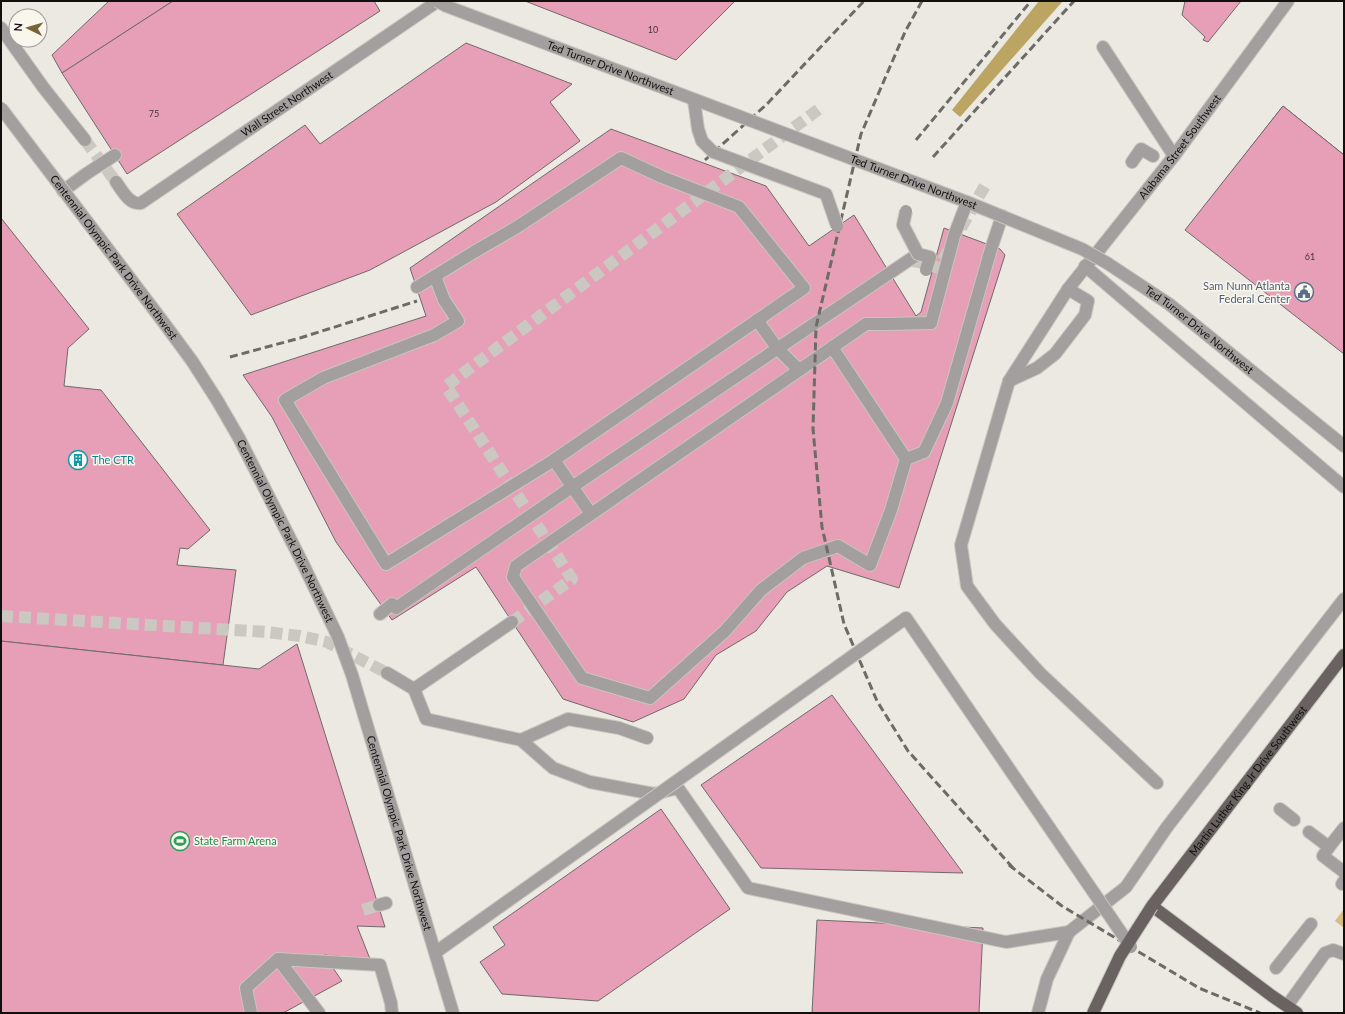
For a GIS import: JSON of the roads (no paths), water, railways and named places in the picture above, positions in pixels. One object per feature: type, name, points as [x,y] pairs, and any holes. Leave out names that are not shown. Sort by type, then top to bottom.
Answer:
[{"type":"main road","name":"Martin Luther King Jr Drive Southwest","points":[[1093,1013],[1120,956],[1152,906],[1344,655]]},
{"type":"main road","points":[[1152,906],[1297,1013]]},
{"type":"street","name":"Ted Turner Drive Northwest","points":[[437,1],[446,6],[967,202],[1082,249],[1107,263],[1168,304],[1344,446]]},
{"type":"street","name":"Wall Street Northwest","points":[[116,182],[131,201],[136,204],[141,202],[437,1]]},
{"type":"street","name":"Alabama Street Southwest","points":[[1157,783],[1040,673],[995,624],[967,586],[961,545],[1009,381],[1084,266],[1174,156],[1288,1]]},
{"type":"street","points":[[1,28],[43,87],[86,140]]},
{"type":"street","points":[[1103,46],[1174,156]]},
{"type":"street","points":[[694,100],[698,129],[702,141],[713,152],[826,194],[837,226]]},
{"type":"street","name":"Centennial Olympic Park Drive Northwest","points":[[1,108],[192,362],[239,438],[303,564],[338,637],[352,675],[453,1013]]},
{"type":"street","points":[[1132,162],[1141,149],[1153,156]]},
{"type":"street","points":[[63,191],[115,155]]},
{"type":"street","points":[[417,287],[434,276],[474,252],[517,227],[621,158],[662,177],[740,207],[804,288],[554,460],[386,564],[285,400],[323,378],[434,336],[458,321],[444,300],[434,276]]},
{"type":"street","points":[[967,202],[954,236],[931,323],[866,324],[516,566],[513,577],[582,678],[650,698],[725,631],[761,590],[803,558],[838,546],[870,565],[891,510],[906,460],[924,452],[947,403],[991,249],[1002,216]]},
{"type":"street","points":[[906,211],[903,225],[918,254]]},
{"type":"street","points":[[380,614],[392,604],[396,608],[572,487],[918,254],[930,257],[926,270]]},
{"type":"street","points":[[1084,266],[1344,487]]},
{"type":"street","points":[[1009,381],[1037,368],[1055,354],[1084,315],[1088,301],[1068,289]]},
{"type":"street","points":[[757,320],[777,348],[799,370]]},
{"type":"street","points":[[832,348],[906,460]]},
{"type":"street","points":[[554,460],[591,514]]},
{"type":"street","points":[[1038,1013],[1047,979],[1069,932],[1126,887],[1168,827],[1344,599]]},
{"type":"street","points":[[436,952],[906,618],[1131,947]]},
{"type":"street","points":[[414,689],[512,622]]},
{"type":"street","points":[[387,673],[414,689],[426,719],[521,740],[553,768],[590,782],[654,794],[678,788],[748,888],[1006,942],[1069,932]]},
{"type":"street","points":[[521,740],[568,719],[619,728],[647,738]]},
{"type":"street","points":[[1280,809],[1294,820]]},
{"type":"street","points":[[1343,879],[1323,856],[1344,828]]},
{"type":"street","points":[[1309,832],[1329,848]]},
{"type":"street","points":[[1276,968],[1311,924]]},
{"type":"street","points":[[1287,1006],[1325,953],[1333,950],[1344,954]]},
{"type":"street","points":[[278,959],[319,1013]]},
{"type":"street","points":[[251,1013],[246,988],[278,959],[380,965],[391,1003],[392,1013]]},
{"type":"tunnel","points":[[512,622],[572,579],[446,386],[823,106]]},
{"type":"tunnel","points":[[85,140],[116,182]]},
{"type":"tunnel","points":[[961,228],[987,182]]},
{"type":"tunnel","points":[[918,268],[919,262],[939,268],[948,251]]},
{"type":"tunnel","points":[[1,616],[267,632],[300,636],[327,642],[387,673]]},
{"type":"tunnel","points":[[363,910],[379,905]]},
{"type":"railway","points":[[705,160],[767,104],[864,1]]},
{"type":"railway","points":[[922,1],[905,32],[861,134],[816,327],[813,429],[822,527],[844,624],[877,701],[908,751],[1013,868]]},
{"type":"railway","points":[[916,140],[1031,1]]},
{"type":"railway","points":[[933,157],[1074,1]]},
{"type":"railway","points":[[230,357],[300,338],[417,301]]},
{"type":"railway","points":[[1009,865],[1062,906],[1199,988],[1260,1013]]},
{"type":"place","name":"Sam Nunn Atlanta Federal Center","points":[[1304,292]]},
{"type":"place","name":"The CTR","points":[[78,460]]},
{"type":"place","name":"State Farm Arena","points":[[180,841]]}]
